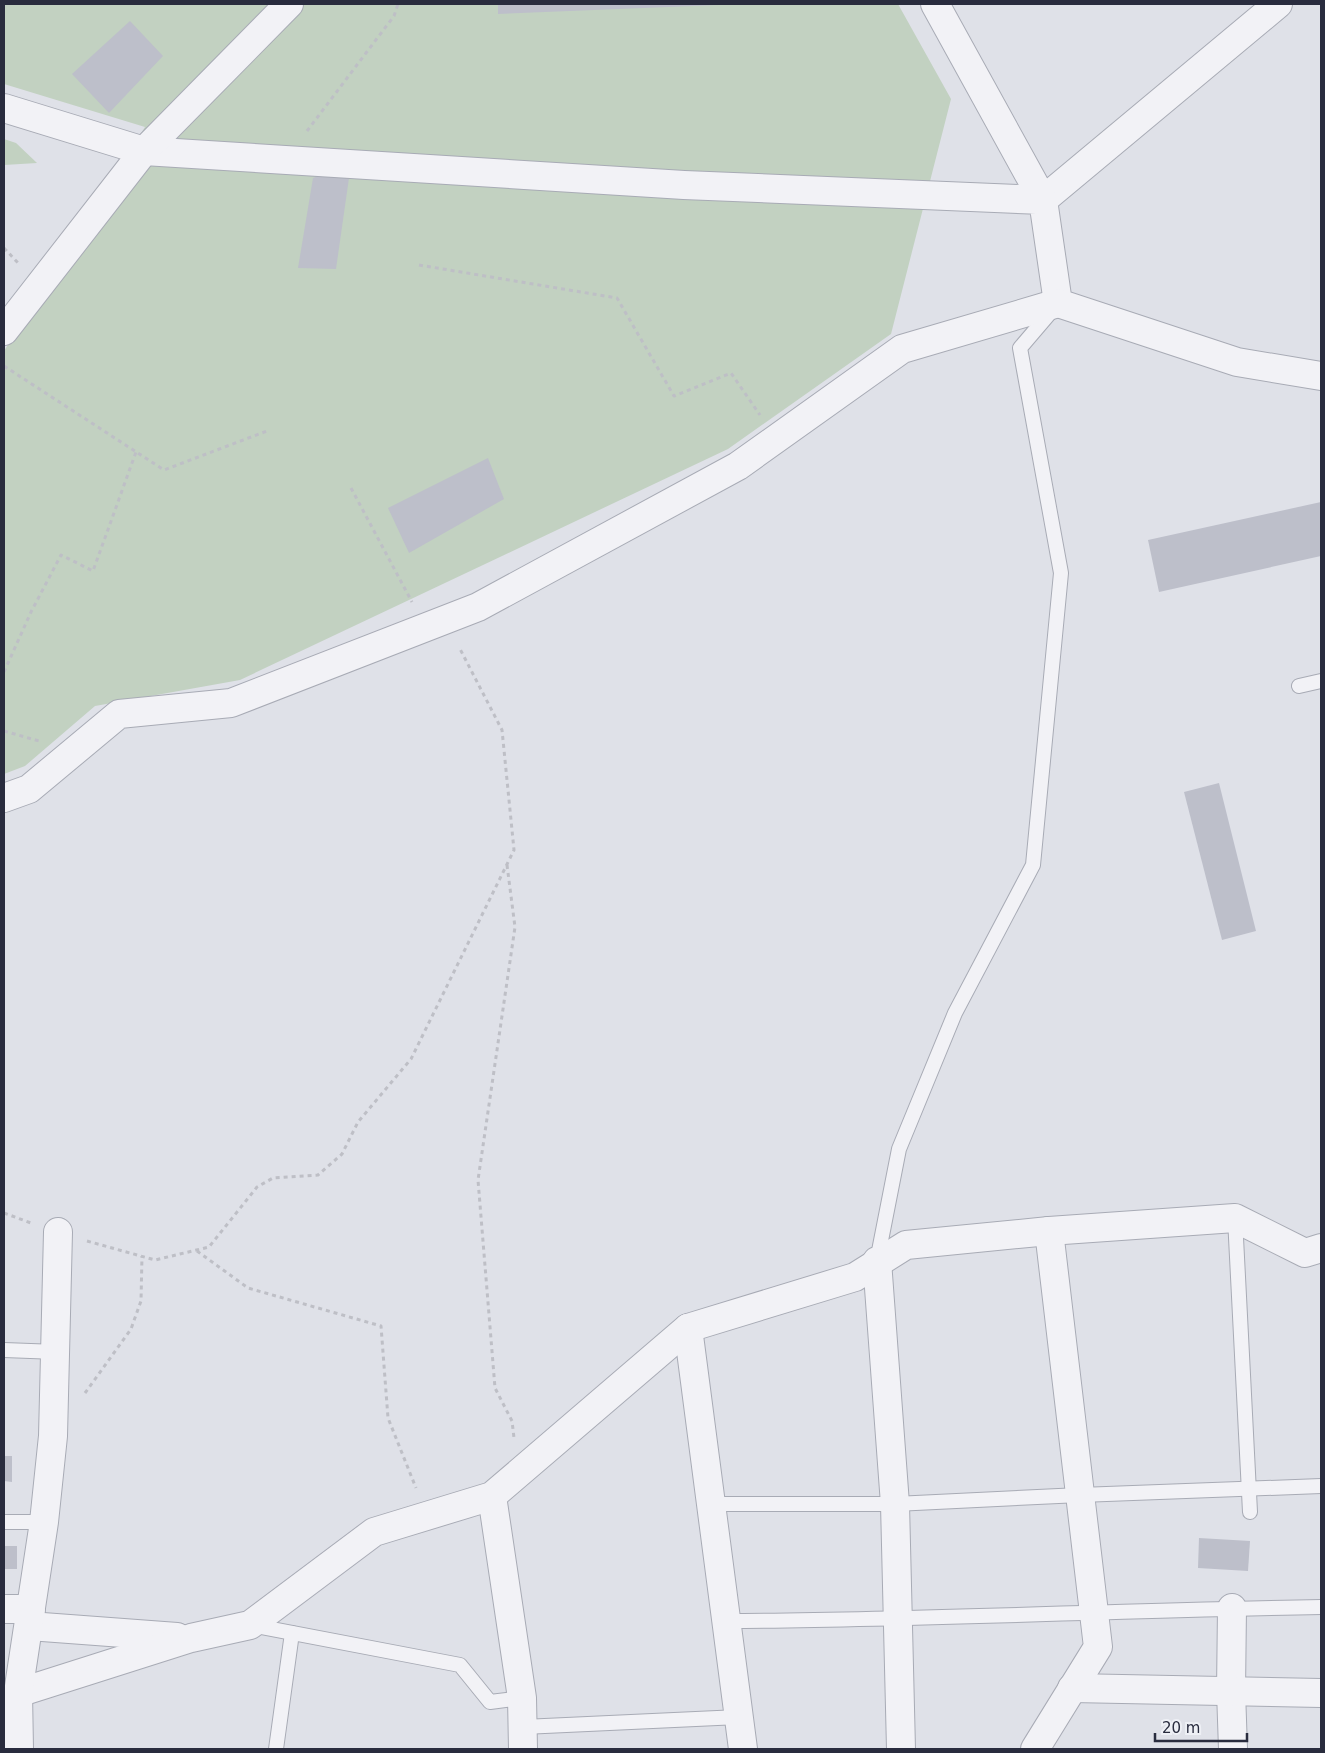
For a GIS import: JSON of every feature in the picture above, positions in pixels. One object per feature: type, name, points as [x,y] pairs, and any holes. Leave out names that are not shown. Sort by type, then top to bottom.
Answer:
[{"type":"street","points":[[4,331],[144,151],[289,4]]},
{"type":"street","points":[[935,4],[1043,200],[1058,304]]},
{"type":"street","points":[[4,108],[144,151],[684,185],[1043,200],[1278,4]]},
{"type":"street","points":[[4,798],[29,789],[119,714],[232,703],[478,607],[738,466],[902,349],[1058,304],[1237,362],[1321,376]]},
{"type":"street","points":[[18,1693],[191,1638],[250,1625],[374,1532],[492,1496],[688,1328],[855,1276],[906,1245],[1049,1230],[1235,1218],[1305,1253],[1321,1248]]},
{"type":"street","points":[[1035,1749],[1098,1647],[1049,1230]]},
{"type":"street","points":[[19,1749],[18,1693],[44,1522],[53,1436],[57,1352],[58,1232]]},
{"type":"street","points":[[877,1261],[895,1504],[901,1749]]},
{"type":"street","points":[[688,1328],[743,1749]]},
{"type":"street","points":[[492,1496],[522,1698],[523,1738]]},
{"type":"street","points":[[1232,1608],[1231,1692],[1233,1749]]},
{"type":"street","points":[[4,1609],[30,1618],[191,1638]]},
{"type":"street","points":[[1072,1688],[1321,1693]]},
{"type":"lane","points":[[877,1261],[899,1149],[955,1013],[1033,865],[1061,573],[1020,348],[1058,304]]},
{"type":"lane","points":[[1298,686],[1321,681]]},
{"type":"lane","points":[[1235,1218],[1250,1512]]},
{"type":"lane","points":[[4,1350],[57,1352]]},
{"type":"lane","points":[[711,1504],[895,1504],[1321,1486]]},
{"type":"lane","points":[[4,1522],[44,1522]]},
{"type":"lane","points":[[726,1621],[898,1620],[1094,1612],[1321,1607]]},
{"type":"lane","points":[[250,1625],[460,1665],[490,1702],[522,1698]]},
{"type":"lane","points":[[276,1749],[292,1633]]},
{"type":"lane","points":[[523,1738],[739,1718]]},
{"type":"path","points":[[285,160],[394,16],[398,4]]},
{"type":"path","points":[[419,266],[617,298],[674,396],[731,373],[776,438]]},
{"type":"path","points":[[4,366],[164,470],[267,431]]},
{"type":"path","points":[[4,672],[31,612],[61,555],[93,571],[136,452]]},
{"type":"path","points":[[4,1214],[154,1260],[209,1247],[257,1186],[273,1178],[318,1175],[342,1154],[358,1122],[411,1059],[514,850],[502,730],[350,488]]},
{"type":"path","points":[[507,864],[514,928],[478,1180],[496,1388],[512,1421],[517,1474]]},
{"type":"path","points":[[197,1250],[248,1288],[381,1326],[388,1418],[428,1516]]},
{"type":"path","points":[[81,1398],[131,1329],[141,1301],[142,1256]]},
{"type":"green space","points":[[4,4],[898,4],[951,99],[891,334],[728,449],[240,680],[95,706],[25,766],[4,774],[4,351],[145,127],[4,84]]},
{"type":"green space","points":[[4,139],[16,143],[37,163],[4,165]]},
{"type":"building","points":[[498,4],[718,4],[718,5],[498,14]]},
{"type":"building","points":[[130,21],[163,56],[109,113],[72,74]]},
{"type":"building","points":[[351,164],[336,269],[298,268],[313,178]]},
{"type":"building","points":[[488,458],[504,499],[409,553],[388,508]]},
{"type":"building","points":[[1321,502],[1321,556],[1159,592],[1148,540]]},
{"type":"building","points":[[1219,783],[1256,931],[1222,940],[1184,792]]},
{"type":"building","points":[[4,1456],[12,1456],[12,1482],[4,1481]]},
{"type":"building","points":[[1199,1538],[1250,1541],[1248,1571],[1198,1568]]},
{"type":"building","points":[[4,1546],[17,1546],[17,1569],[4,1569]]}]
